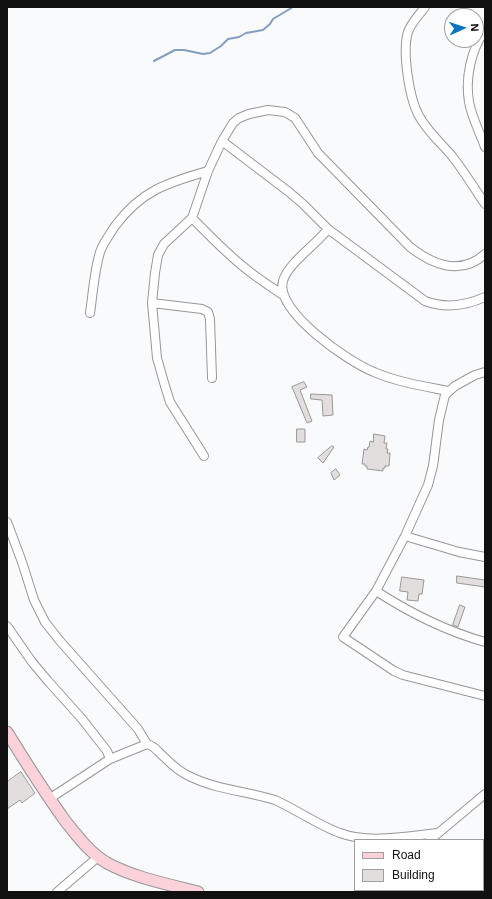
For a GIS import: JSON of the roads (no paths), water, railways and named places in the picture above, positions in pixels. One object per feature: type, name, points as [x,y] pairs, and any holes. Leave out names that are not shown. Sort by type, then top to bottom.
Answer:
[{"type":"street","points":[[425,7],[408,30],[405,44],[409,86],[414,104],[418,116],[452,157],[485,204]]},
{"type":"street","points":[[485,30],[473,53],[469,68],[468,85],[469,102],[485,147]]},
{"type":"street","points":[[204,456],[176,414],[164,386],[157,358],[152,303],[155,273],[158,255],[164,244],[192,218],[208,171],[222,141],[233,123],[239,118],[268,110],[285,112],[295,118],[318,153],[410,247],[421,256],[441,264],[453,266],[471,264],[485,254]]},
{"type":"street","points":[[222,141],[299,200],[328,229],[425,300],[436,305],[454,306],[485,298]]},
{"type":"street","points":[[90,313],[100,251],[126,211],[154,190],[173,181],[208,171]]},
{"type":"street","points":[[192,218],[240,264],[283,295],[296,316],[302,322],[322,339],[358,364],[374,372],[392,378],[448,391]]},
{"type":"street","points":[[283,295],[282,283],[287,271],[296,260],[321,238],[328,229]]},
{"type":"street","points":[[152,303],[202,308],[208,312],[210,319],[212,378]]},
{"type":"street","points":[[485,372],[464,380],[448,391],[443,401],[432,472],[428,485],[405,536],[376,591],[343,637],[394,671],[403,675],[485,696]]},
{"type":"street","points":[[7,522],[34,600],[45,622],[138,729],[148,744],[153,746],[175,767],[190,777],[216,787],[264,796],[275,800],[339,833],[366,838],[390,838],[438,833]]},
{"type":"street","points":[[405,536],[458,552],[485,557]]},
{"type":"street","points":[[376,591],[420,617],[442,627],[485,642]]},
{"type":"street","points":[[7,626],[48,682],[82,719],[107,751],[110,759]]},
{"type":"street","points":[[7,732],[49,799],[77,836],[98,857],[131,874],[198,892]]},
{"type":"street","points":[[49,799],[110,759],[148,744]]},
{"type":"street","points":[[431,839],[485,794]]},
{"type":"street","points":[[57,892],[98,857]]},
{"type":"waterway","points":[[154,61],[175,50],[184,50],[203,54],[210,53],[221,46],[228,39],[239,37],[246,33],[263,30],[273,19],[293,7]]}]
